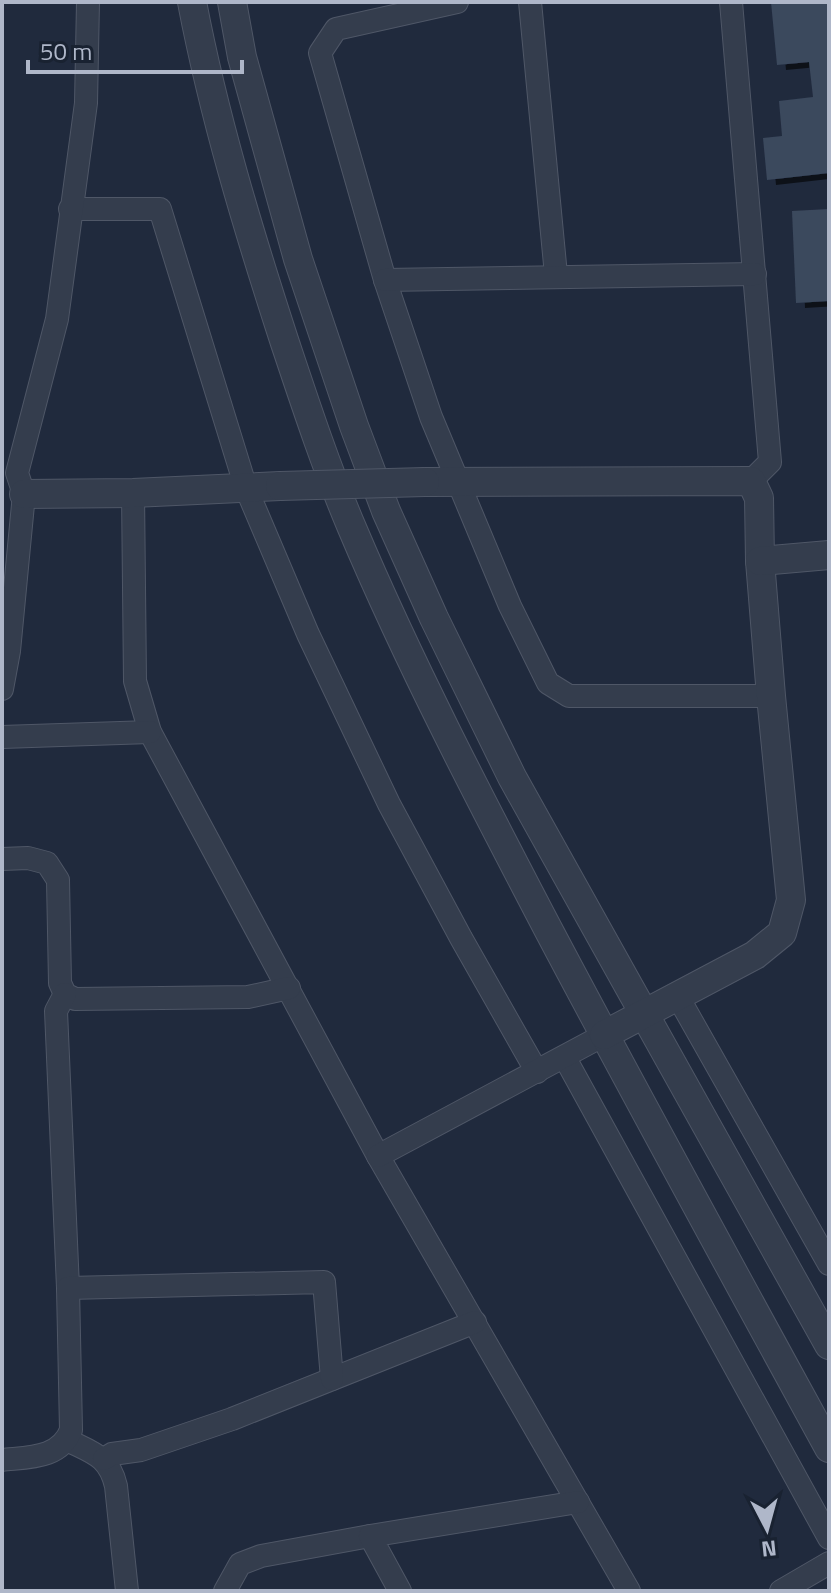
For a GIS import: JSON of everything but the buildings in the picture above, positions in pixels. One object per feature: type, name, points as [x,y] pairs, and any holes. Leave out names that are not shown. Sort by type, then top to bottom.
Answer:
[{"type":"street","points":[[2,689],[9,651],[14,480],[57,319],[86,103],[88,2]]},
{"type":"street","points":[[192,2],[208,80],[261,270],[318,439],[399,635],[478,795],[604,1035],[829,1448]]},
{"type":"street","points":[[232,2],[242,57],[298,259],[386,511],[434,618],[512,777],[829,1345]]},
{"type":"street","points":[[457,2],[336,29],[320,53],[385,280],[431,417],[510,606],[548,683],[569,696],[771,696]]},
{"type":"street","points":[[530,2],[556,275]]},
{"type":"street","points":[[14,480],[133,493],[425,482],[751,481],[770,462],[731,2]]},
{"type":"street","points":[[70,209],[160,209],[246,488],[308,634],[389,804],[537,1072]]},
{"type":"street","points":[[385,280],[755,274]]},
{"type":"street","points":[[378,1156],[755,955],[782,933],[791,900],[760,561],[759,498],[751,481]]},
{"type":"street","points":[[133,493],[135,681],[150,732],[378,1156],[629,1591]]},
{"type":"street","points":[[760,561],[829,555]]},
{"type":"street","points":[[2,737],[150,732]]},
{"type":"street","points":[[2,859],[28,858],[47,863],[58,880],[60,983],[65,994],[75,999],[248,997],[289,988]]},
{"type":"street","points":[[2,1460],[58,1450],[71,1430],[56,1011],[65,994]]},
{"type":"street","points":[[678,997],[829,1264]]},
{"type":"street","points":[[565,1058],[829,1538]]},
{"type":"street","points":[[68,1288],[324,1282],[332,1379]]},
{"type":"street","points":[[104,1459],[112,1454],[141,1450],[232,1419],[475,1322]]},
{"type":"street","points":[[67,1440],[104,1459],[112,1469],[127,1591]]},
{"type":"street","points":[[225,1591],[240,1564],[261,1556],[578,1502]]},
{"type":"street","points":[[370,1536],[400,1591]]},
{"type":"street","points":[[781,1591],[829,1563]]}]
